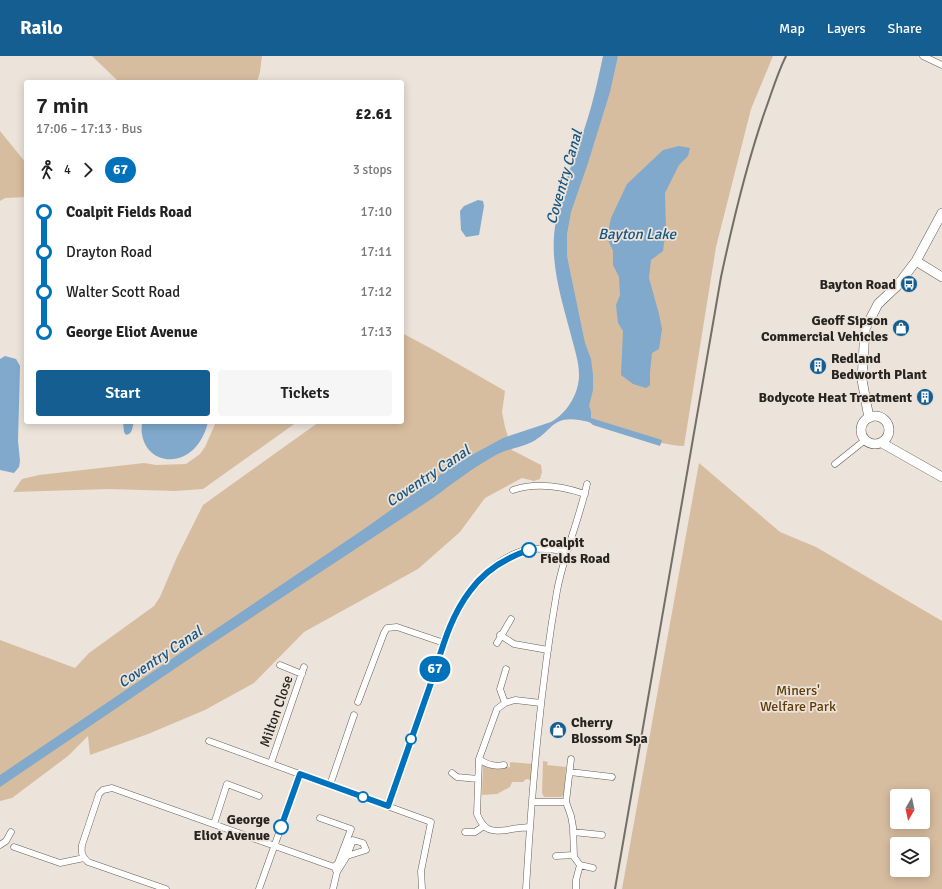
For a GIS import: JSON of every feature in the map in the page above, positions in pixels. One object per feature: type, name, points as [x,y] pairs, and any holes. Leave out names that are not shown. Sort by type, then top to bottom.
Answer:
[{"type":"street","points":[[923,56],[942,65]]},
{"type":"street","points":[[869,418],[862,380],[865,329],[878,304],[897,286],[916,261],[942,213]]},
{"type":"street","points":[[916,261],[942,277]]},
{"type":"street","points":[[872,416],[880,417],[886,421],[889,426],[889,434],[887,439],[882,443],[876,444],[869,443],[865,440],[861,432],[862,424],[872,416]]},
{"type":"street","points":[[836,464],[865,440]]},
{"type":"street","points":[[882,443],[942,477]]},
{"type":"street","points":[[526,889],[541,703],[557,590],[566,551],[588,484]]},
{"type":"street","points":[[513,490],[528,486],[550,485],[585,494]]},
{"type":"street","points":[[388,806],[444,643],[460,606],[470,590],[498,563],[512,555],[531,549],[566,551]]},
{"type":"street","points":[[497,643],[510,619]]},
{"type":"street","points":[[358,702],[387,628],[397,627],[444,643]]},
{"type":"street","points":[[500,635],[514,644],[548,650]]},
{"type":"street","points":[[280,665],[302,674]]},
{"type":"street","name":"Milton Close","points":[[271,764],[304,667]]},
{"type":"street","points":[[505,703],[500,689],[506,669]]},
{"type":"street","points":[[530,827],[492,831],[484,826],[480,821],[477,814],[479,758],[497,709],[505,703],[515,700],[541,703]]},
{"type":"street","points":[[330,785],[354,715]]},
{"type":"street","points":[[209,741],[431,822],[421,871],[422,889]]},
{"type":"street","points":[[479,758],[484,763],[496,766],[504,765]]},
{"type":"street","points":[[571,759],[566,802],[571,816],[574,855],[580,865],[576,880],[576,889]]},
{"type":"street","points":[[452,772],[457,777],[478,779]]},
{"type":"street","points":[[570,772],[612,777]]},
{"type":"street","points":[[259,889],[300,774]]},
{"type":"street","points":[[214,824],[227,784],[259,796]]},
{"type":"street","points":[[166,889],[88,862],[84,858],[81,853],[82,845],[99,794],[103,790],[112,788],[274,845],[336,870]]},
{"type":"street","points":[[532,802],[566,802]]},
{"type":"street","points":[[320,818],[351,829],[336,870],[333,889]]},
{"type":"street","points":[[465,832],[475,832],[484,826]]},
{"type":"street","points":[[0,845],[6,841],[11,832]]},
{"type":"street","points":[[573,832],[602,835]]},
{"type":"street","points":[[14,847],[60,863],[84,858]]},
{"type":"street","points":[[556,856],[574,855]]},
{"type":"street","points":[[336,870],[347,856]]},
{"type":"street","points":[[580,865],[593,868]]},
{"type":"green space","points":[[92,56],[262,56],[258,80],[117,80]]},
{"type":"green space","points":[[611,56],[773,56],[751,109],[716,247],[684,446],[661,443],[592,421],[584,390],[560,239]]},
{"type":"green space","points":[[0,131],[24,161],[24,197],[5,198],[0,201]]},
{"type":"green space","points":[[404,334],[505,391],[502,412],[512,450],[541,465],[542,472],[540,479],[534,481],[522,478],[485,498],[460,532],[418,569],[304,632],[254,683],[205,710],[148,734],[90,755],[88,736],[68,756],[12,798],[0,801],[0,640],[75,668],[89,653],[154,606],[160,597],[177,557],[203,505],[316,424],[404,424]]},
{"type":"green space","points":[[215,424],[294,424],[203,489],[175,491],[109,489],[13,492],[22,479],[39,475],[144,463],[156,465],[186,464],[200,454],[205,447]]},
{"type":"green space","name":"Miners' Welfare Park","points":[[699,463],[780,532],[816,547],[942,621],[942,889],[622,889]]},
{"type":"green space","points":[[543,761],[548,762],[547,765],[566,767],[564,792],[562,797],[544,797],[542,793]]},
{"type":"green space","points":[[510,762],[533,764],[531,780],[526,779],[523,782],[512,782],[510,787],[497,794],[482,795],[483,765],[498,768],[510,767]]},
{"type":"water","points":[[603,56],[618,56],[610,92],[571,212],[567,234],[567,256],[585,343],[591,359],[593,390],[589,406],[591,418],[662,440],[660,446],[593,425],[587,421],[570,419],[557,423],[532,442],[499,454],[478,466],[433,498],[204,649],[0,787],[0,775],[364,529],[457,463],[503,438],[551,422],[562,414],[567,408],[577,389],[579,370],[577,357],[561,298],[554,256],[554,240],[563,190],[588,118]]},
{"type":"water","name":"Bayton Lake","points":[[679,146],[690,148],[688,156],[679,165],[665,193],[666,229],[663,251],[651,260],[649,278],[662,329],[659,349],[652,353],[650,385],[646,388],[633,384],[621,375],[623,331],[618,323],[616,305],[620,295],[619,277],[613,265],[613,251],[607,238],[611,218],[627,184],[663,150]]},
{"type":"water","points":[[478,200],[483,201],[484,206],[479,235],[466,237],[461,230],[460,211],[464,206]]},
{"type":"water","points":[[5,356],[16,359],[20,366],[18,441],[20,461],[19,467],[14,473],[0,470],[0,359]]},
{"type":"water","points":[[123,424],[133,424],[130,433],[126,435]]},
{"type":"water","points":[[142,424],[207,424],[203,437],[193,450],[184,456],[170,459],[163,459],[152,453],[147,448],[142,433]]},
{"type":"railway","points":[[615,889],[721,277],[735,214],[758,131],[786,56]]},
{"type":"bus line","name":"67","points":[[281,827],[300,774],[388,806],[449,628],[460,606],[470,590],[498,563],[512,555],[529,550]]},
{"type":"place","name":"Bayton Road","points":[[909,284]]},
{"type":"place","name":"Geoff Sipson Commercial Vehicles","points":[[901,328]]},
{"type":"place","name":"Redland Bedworth Plant","points":[[818,366]]},
{"type":"place","name":"Bodycote Heat Treatment","points":[[925,397]]},
{"type":"place","name":"Coalpit Fields Road","points":[[529,550]]},
{"type":"place","name":"Cherry Blossom Spa","points":[[558,730]]},
{"type":"place","name":"George Eliot Avenue","points":[[281,827]]},
{"type":"water label","name":"Coventry Canal","points":[[564,177]]},
{"type":"water label","name":"Coventry Canal","points":[[428,476]]},
{"type":"water label","name":"Coventry Canal","points":[[160,657]]}]
